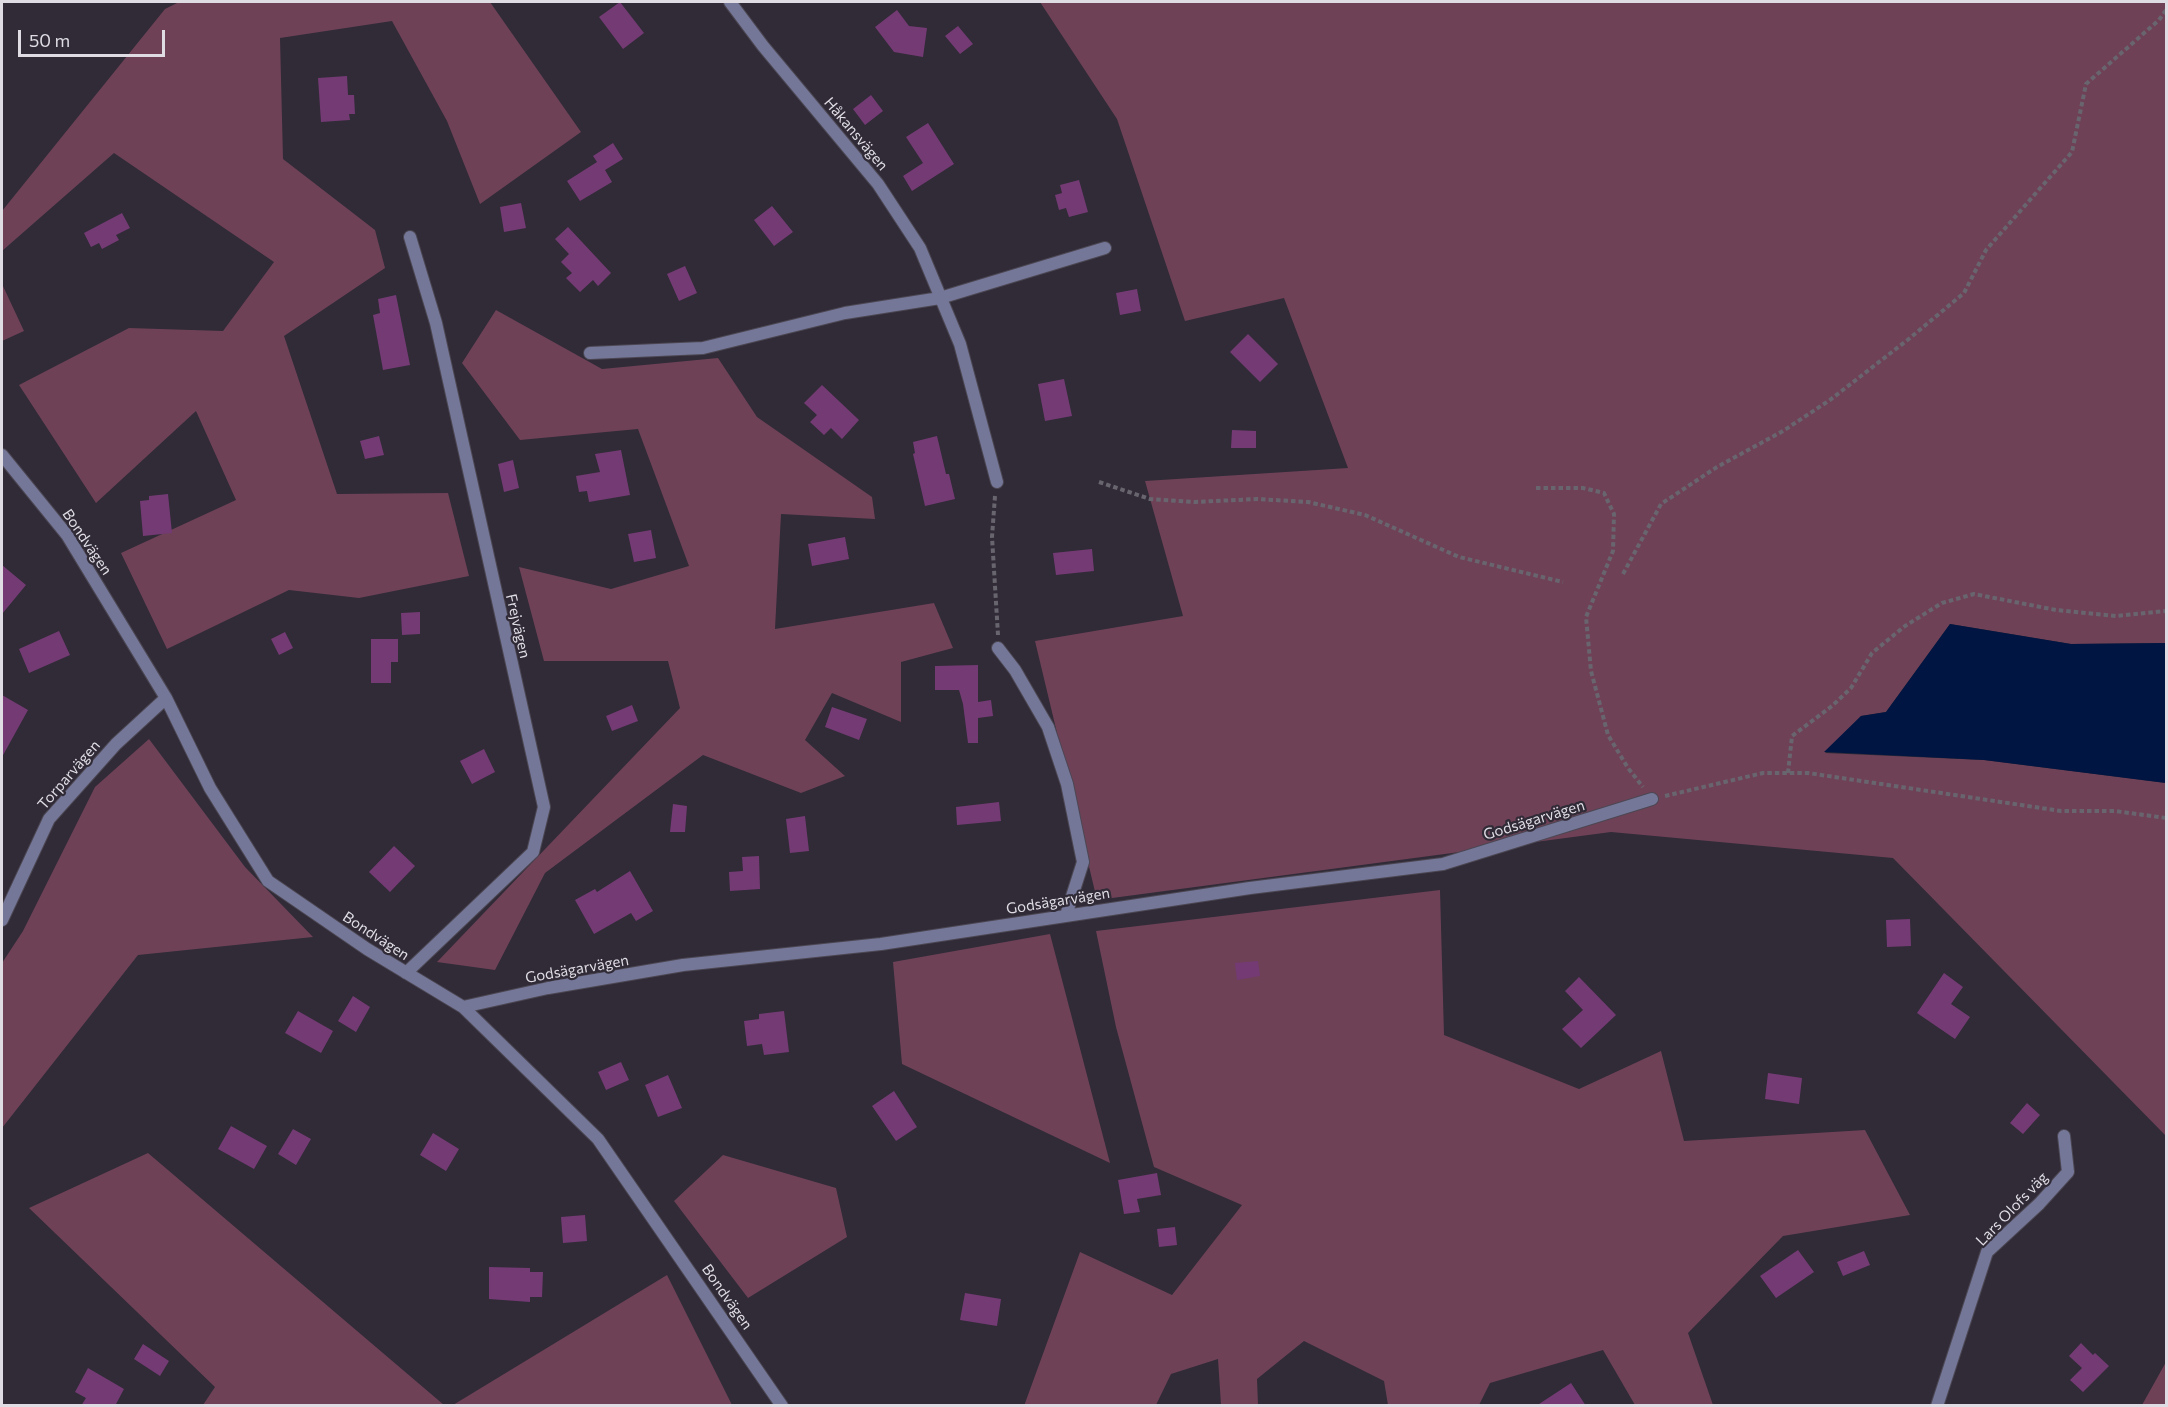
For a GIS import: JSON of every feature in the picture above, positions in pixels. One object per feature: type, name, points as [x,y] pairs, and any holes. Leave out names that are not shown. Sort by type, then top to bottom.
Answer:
[{"type":"street","name":"Håkansvägen","points":[[730,2],[763,46],[878,184],[920,248],[960,344],[997,483]]},
{"type":"street","name":"Frejvägen","points":[[406,973],[534,852],[544,807],[435,323],[410,237]]},
{"type":"street","points":[[590,353],[703,348],[845,313],[940,298],[1105,248]]},
{"type":"street","name":"Bondvägen","points":[[2,455],[68,536],[166,698],[210,788],[268,881],[367,949],[463,1007],[598,1139],[782,1406]]},
{"type":"street","points":[[998,648],[1015,670],[1048,727],[1067,784],[1083,862],[1066,915]]},
{"type":"street","name":"Torparvägen","points":[[2,920],[49,819],[116,744],[166,698]]},
{"type":"street","name":"Godsägarvägen","points":[[463,1007],[548,988],[683,965],[880,944],[1250,888],[1443,864],[1652,799]]},
{"type":"street","name":"Lars Olofs väg","points":[[1937,1406],[1987,1252],[2039,1204],[2068,1172],[2064,1136]]},
{"type":"path","points":[[1623,574],[1661,504],[1717,467],[1782,431],[1830,400],[1964,293],[1986,250],[2072,152],[2086,84],[2159,20],[2166,10]]},
{"type":"path","points":[[1100,482],[1150,498],[1195,502],[1257,499],[1308,502],[1365,515],[1459,557],[1563,582]]},
{"type":"path","points":[[997,483],[992,537],[998,648]]},
{"type":"path","points":[[1536,488],[1583,488],[1604,493],[1614,514],[1613,551],[1586,617],[1591,671],[1608,735],[1628,768],[1652,799],[1762,773],[1808,773],[2061,811],[2115,811],[2166,818]]},
{"type":"path","points":[[1788,773],[1792,736],[1832,706],[1851,688],[1872,653],[1905,626],[1942,603],[1974,594],[2056,610],[2116,616],[2166,611]]},
{"type":"shaded area","points":[[179,2],[490,2],[581,132],[480,204],[447,121],[392,21],[280,38],[283,159],[375,230],[385,268],[284,336],[337,494],[448,493],[469,576],[359,598],[289,590],[167,649],[121,553],[236,500],[196,411],[96,503],[19,385],[129,328],[223,331],[274,262],[114,153],[2,251],[2,211],[165,9]]},
{"type":"shaded area","points":[[1040,2],[2166,2],[2166,643],[2071,644],[1950,624],[1886,712],[1861,716],[1825,753],[1984,760],[2166,783],[2166,1136],[1893,858],[1611,832],[1097,900],[1035,641],[1183,616],[1145,481],[1348,468],[1284,298],[1185,321],[1117,119]]},
{"type":"shaded area","points":[[2,284],[24,331],[2,341]]},
{"type":"shaded area","points":[[496,310],[602,369],[718,358],[757,417],[872,497],[875,519],[781,514],[775,629],[934,603],[953,648],[901,662],[901,722],[832,693],[805,740],[845,776],[801,793],[703,755],[545,873],[495,970],[437,962],[680,708],[668,661],[544,661],[519,567],[611,589],[689,566],[638,429],[520,440],[462,363]]},
{"type":"shaded area","points":[[149,739],[245,867],[313,937],[138,955],[2,1128],[2,963],[23,931],[95,787]]},
{"type":"shaded area","points":[[1440,890],[1444,1035],[1579,1089],[1661,1051],[1684,1141],[1865,1130],[1910,1215],[1783,1236],[1688,1333],[1713,1405],[1635,1405],[1603,1350],[1490,1383],[1479,1405],[1388,1405],[1384,1381],[1304,1341],[1257,1379],[1258,1405],[1221,1405],[1218,1359],[1171,1374],[1156,1405],[1024,1406],[1080,1252],[1172,1295],[1242,1205],[1154,1167],[1116,1027],[1096,931]]},
{"type":"shaded area","points":[[1050,934],[1110,1163],[902,1064],[893,962]]},
{"type":"shaded area","points":[[148,1153],[444,1405],[203,1405],[215,1387],[29,1208]]},
{"type":"shaded area","points":[[723,1155],[836,1188],[847,1237],[748,1298],[674,1201]]},
{"type":"shaded area","points":[[667,1275],[732,1405],[453,1405]]},
{"type":"shaded area","points":[[2166,1362],[2166,1405],[2142,1405]]},
{"type":"water","points":[[1950,624],[2071,644],[2166,643],[2166,783],[1984,760],[1824,752],[1861,716],[1886,712]]},
{"type":"building","points":[[620,2],[644,33],[623,49],[599,17]]},
{"type":"building","points":[[897,10],[909,26],[927,28],[923,57],[894,52],[875,27]]},
{"type":"building","points":[[958,26],[973,44],[960,54],[945,36]]},
{"type":"building","points":[[347,76],[348,95],[354,95],[355,114],[349,114],[350,120],[321,122],[318,78]]},
{"type":"building","points":[[871,95],[883,111],[865,125],[853,109]]},
{"type":"building","points":[[928,123],[954,164],[912,191],[903,176],[923,163],[906,137]]},
{"type":"building","points":[[613,143],[623,159],[605,170],[612,182],[580,201],[567,181],[597,162],[593,156]]},
{"type":"building","points":[[1079,180],[1088,212],[1069,217],[1066,208],[1059,210],[1055,195],[1062,193],[1060,185]]},
{"type":"building","points":[[521,203],[526,228],[504,232],[500,207]]},
{"type":"building","points":[[772,206],[793,232],[774,246],[754,220]]},
{"type":"building","points":[[122,213],[130,228],[116,235],[119,240],[102,249],[99,243],[91,247],[84,233]]},
{"type":"building","points":[[568,227],[611,273],[598,286],[593,280],[580,292],[566,278],[572,273],[561,262],[569,254],[555,239]]},
{"type":"building","points":[[685,266],[697,293],[679,301],[667,274]]},
{"type":"building","points":[[1137,289],[1141,311],[1120,315],[1116,293]]},
{"type":"building","points":[[396,295],[410,365],[383,370],[373,315],[380,313],[378,299]]},
{"type":"building","points":[[1248,334],[1278,364],[1260,382],[1230,352]]},
{"type":"building","points":[[1064,379],[1072,416],[1045,421],[1038,384]]},
{"type":"building","points":[[822,385],[859,420],[842,439],[831,428],[824,435],[810,422],[817,415],[804,403]]},
{"type":"building","points":[[1232,430],[1256,431],[1256,448],[1231,448]]},
{"type":"building","points":[[379,436],[384,455],[365,459],[360,441]]},
{"type":"building","points":[[937,436],[955,499],[925,506],[913,454],[915,453],[913,442]]},
{"type":"building","points":[[621,450],[630,495],[589,502],[587,491],[579,492],[576,476],[600,472],[595,454]]},
{"type":"building","points":[[513,460],[519,488],[504,492],[498,464]]},
{"type":"building","points":[[168,494],[172,533],[143,536],[140,501],[149,500],[149,496]]},
{"type":"building","points":[[651,530],[656,558],[634,562],[628,534]]},
{"type":"building","points":[[845,537],[849,559],[812,566],[808,544]]},
{"type":"building","points":[[1092,549],[1094,571],[1056,575],[1053,553]]},
{"type":"building","points":[[2,565],[26,585],[2,614]]},
{"type":"building","points":[[420,612],[420,634],[402,635],[401,613]]},
{"type":"building","points":[[59,631],[70,655],[29,673],[19,649]]},
{"type":"building","points":[[285,632],[293,648],[279,655],[271,639]]},
{"type":"building","points":[[371,639],[398,639],[398,662],[391,662],[391,683],[371,683]]},
{"type":"building","points":[[978,665],[978,702],[991,700],[993,716],[978,718],[978,743],[968,743],[959,690],[935,690],[935,666]]},
{"type":"building","points":[[2,695],[28,710],[2,757]]},
{"type":"building","points":[[632,705],[638,721],[612,731],[606,716]]},
{"type":"building","points":[[832,707],[867,719],[859,740],[825,727]]},
{"type":"building","points":[[484,749],[495,772],[472,784],[460,761]]},
{"type":"building","points":[[999,802],[1001,821],[957,825],[956,807]]},
{"type":"building","points":[[673,804],[687,806],[685,832],[670,832]]},
{"type":"building","points":[[805,816],[809,851],[790,853],[786,819]]},
{"type":"building","points":[[394,846],[415,866],[390,892],[369,872]]},
{"type":"building","points":[[759,856],[760,889],[730,891],[729,872],[743,871],[742,857]]},
{"type":"building","points":[[630,871],[653,911],[636,921],[631,913],[594,934],[575,900],[595,889],[597,892]]},
{"type":"building","points":[[1910,919],[1911,946],[1887,947],[1886,920]]},
{"type":"building","points":[[1258,961],[1260,976],[1237,980],[1235,963]]},
{"type":"building","points":[[1944,973],[1963,987],[1951,1004],[1970,1017],[1955,1039],[1917,1013]]},
{"type":"building","points":[[1579,977],[1616,1015],[1581,1048],[1562,1029],[1583,1010],[1565,991]]},
{"type":"building","points":[[353,996],[370,1007],[356,1032],[338,1021]]},
{"type":"building","points":[[298,1011],[333,1031],[321,1053],[285,1033]]},
{"type":"building","points":[[784,1011],[789,1052],[764,1055],[762,1044],[747,1046],[744,1021],[759,1019],[759,1014]]},
{"type":"building","points":[[621,1062],[629,1080],[606,1090],[598,1072]]},
{"type":"building","points":[[1768,1073],[1802,1078],[1799,1104],[1765,1099]]},
{"type":"building","points":[[668,1075],[682,1108],[658,1117],[645,1085]]},
{"type":"building","points":[[894,1091],[917,1127],[896,1141],[872,1106]]},
{"type":"building","points":[[2027,1103],[2040,1115],[2023,1134],[2010,1123]]},
{"type":"building","points":[[231,1126],[267,1146],[254,1169],[218,1149]]},
{"type":"building","points":[[293,1129],[311,1139],[296,1165],[278,1154]]},
{"type":"building","points":[[433,1133],[459,1149],[446,1171],[420,1155]]},
{"type":"building","points":[[1157,1173],[1161,1195],[1137,1199],[1140,1212],[1124,1214],[1118,1180]]},
{"type":"building","points":[[585,1215],[587,1241],[563,1243],[561,1217]]},
{"type":"building","points":[[1175,1227],[1177,1245],[1159,1247],[1157,1229]]},
{"type":"building","points":[[1798,1250],[1814,1272],[1776,1298],[1760,1276]]},
{"type":"building","points":[[1864,1251],[1870,1265],[1843,1276],[1837,1262]]},
{"type":"building","points":[[489,1267],[530,1268],[530,1272],[543,1272],[542,1297],[530,1297],[530,1302],[489,1299]]},
{"type":"building","points":[[965,1293],[1001,1299],[997,1326],[960,1320]]},
{"type":"building","points":[[2081,1343],[2109,1366],[2083,1392],[2070,1380],[2082,1368],[2069,1356]]},
{"type":"building","points":[[143,1344],[169,1361],[160,1376],[134,1359]]},
{"type":"building","points":[[88,1368],[124,1389],[115,1406],[81,1406],[86,1398],[75,1392]]},
{"type":"building","points":[[1571,1383],[1586,1406],[1536,1406]]}]
